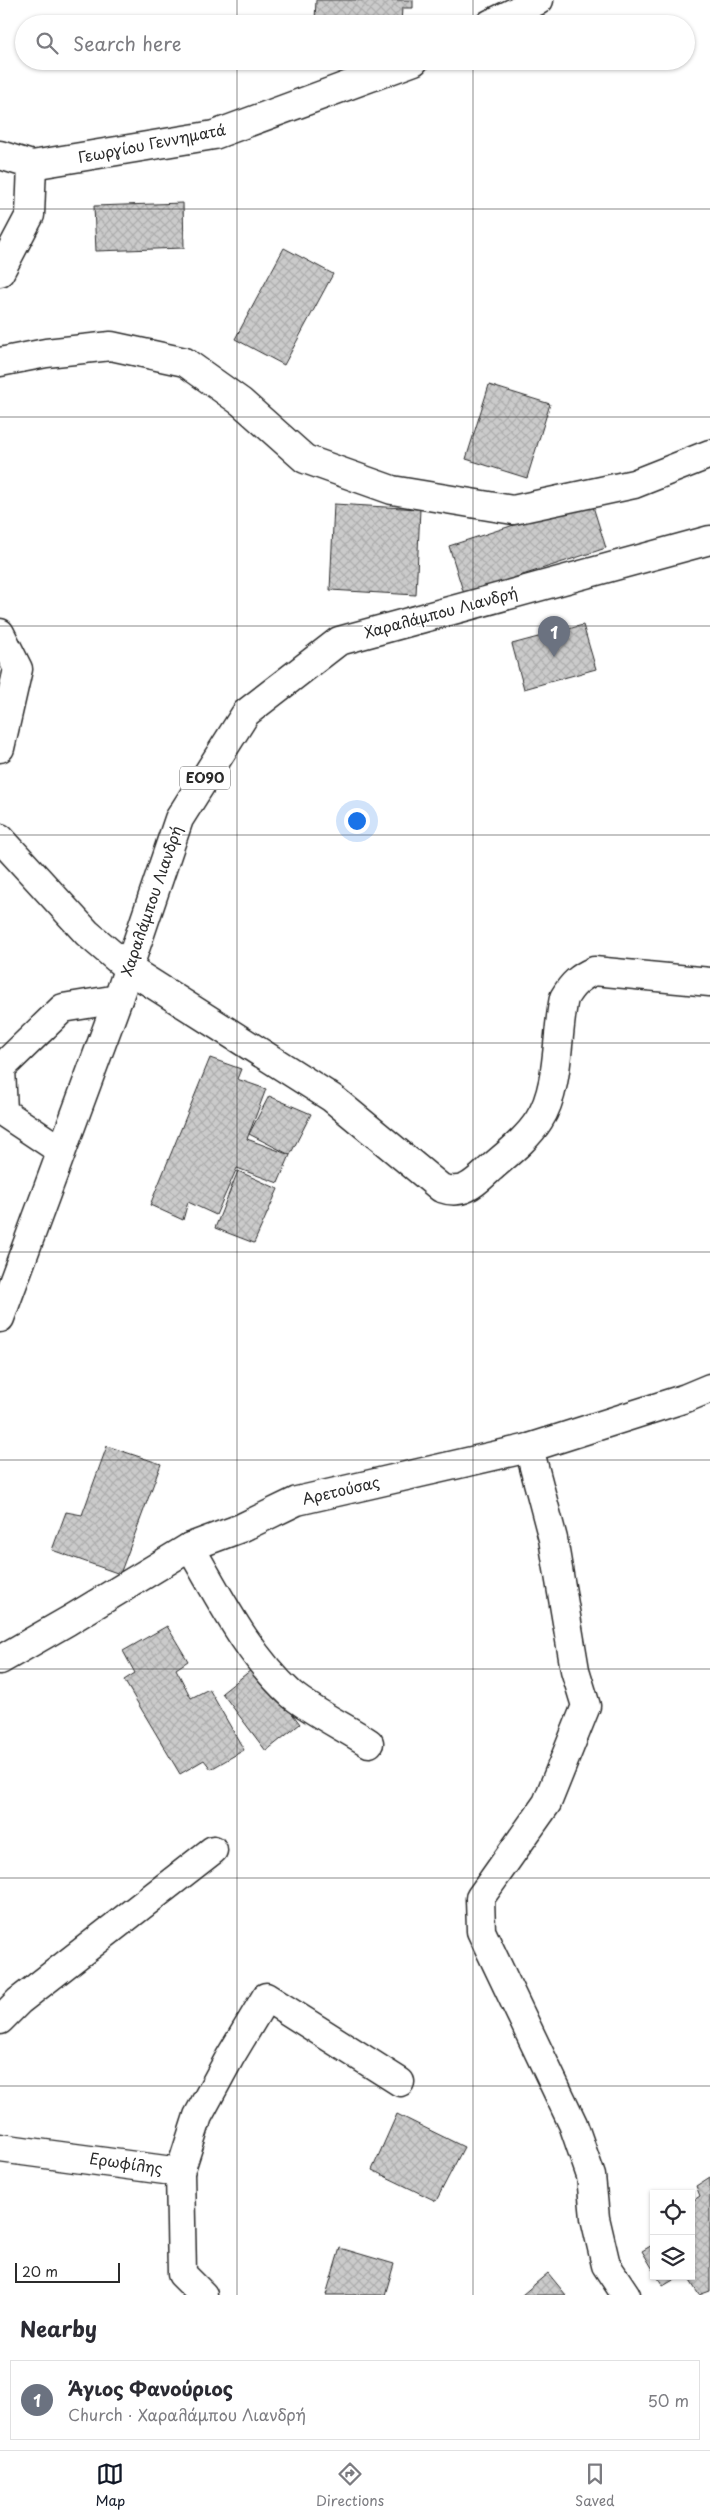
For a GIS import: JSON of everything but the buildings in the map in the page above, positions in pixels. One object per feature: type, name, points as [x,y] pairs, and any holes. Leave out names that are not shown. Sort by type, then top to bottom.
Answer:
[{"type":"street","points":[[508,15],[539,0]]},
{"type":"street","name":"Γεωργίου Γεννηματά","points":[[0,155],[32,165],[214,135],[390,70]]},
{"type":"street","points":[[0,272],[30,215],[32,165]]},
{"type":"street","points":[[0,362],[46,353],[111,346],[185,362],[241,402],[305,459],[392,490],[513,510],[634,484],[710,454]]},
{"type":"street","name":"Χαραλάμπου Λιανδρή","points":[[0,1318],[60,1150],[129,969],[179,819],[246,713],[339,641],[710,540]]},
{"type":"street","points":[[0,634],[18,670],[0,748]]},
{"type":"street","points":[[0,838],[87,933],[129,969],[332,1098],[442,1188],[457,1192],[467,1189],[475,1182],[522,1140],[540,1119],[551,1088],[564,998],[570,987],[581,977],[594,972],[710,982]]},
{"type":"street","points":[[60,1150],[3,1112],[1,1068],[63,1008],[118,998]]},
{"type":"street","name":"Αρετούσας","points":[[0,1660],[68,1621],[190,1546],[241,1528],[297,1501],[529,1448],[686,1398],[710,1388]]},
{"type":"street","points":[[529,1448],[553,1539],[576,1670],[586,1706],[547,1803],[480,1898],[482,1932],[573,2124],[591,2176],[595,2218],[606,2265],[626,2295]]},
{"type":"street","points":[[190,1546],[236,1624],[263,1665],[292,1695],[369,1743]]},
{"type":"street","points":[[0,2020],[19,2001],[213,1850]]},
{"type":"street","points":[[180,2172],[198,2116],[230,2056],[266,1997],[400,2082]]},
{"type":"street","name":"Ερωφίλης","points":[[0,2148],[180,2172],[182,2274],[203,2295]]},
{"type":"place","name":"Άγιος Φανούριος","points":[[554,657]]}]
